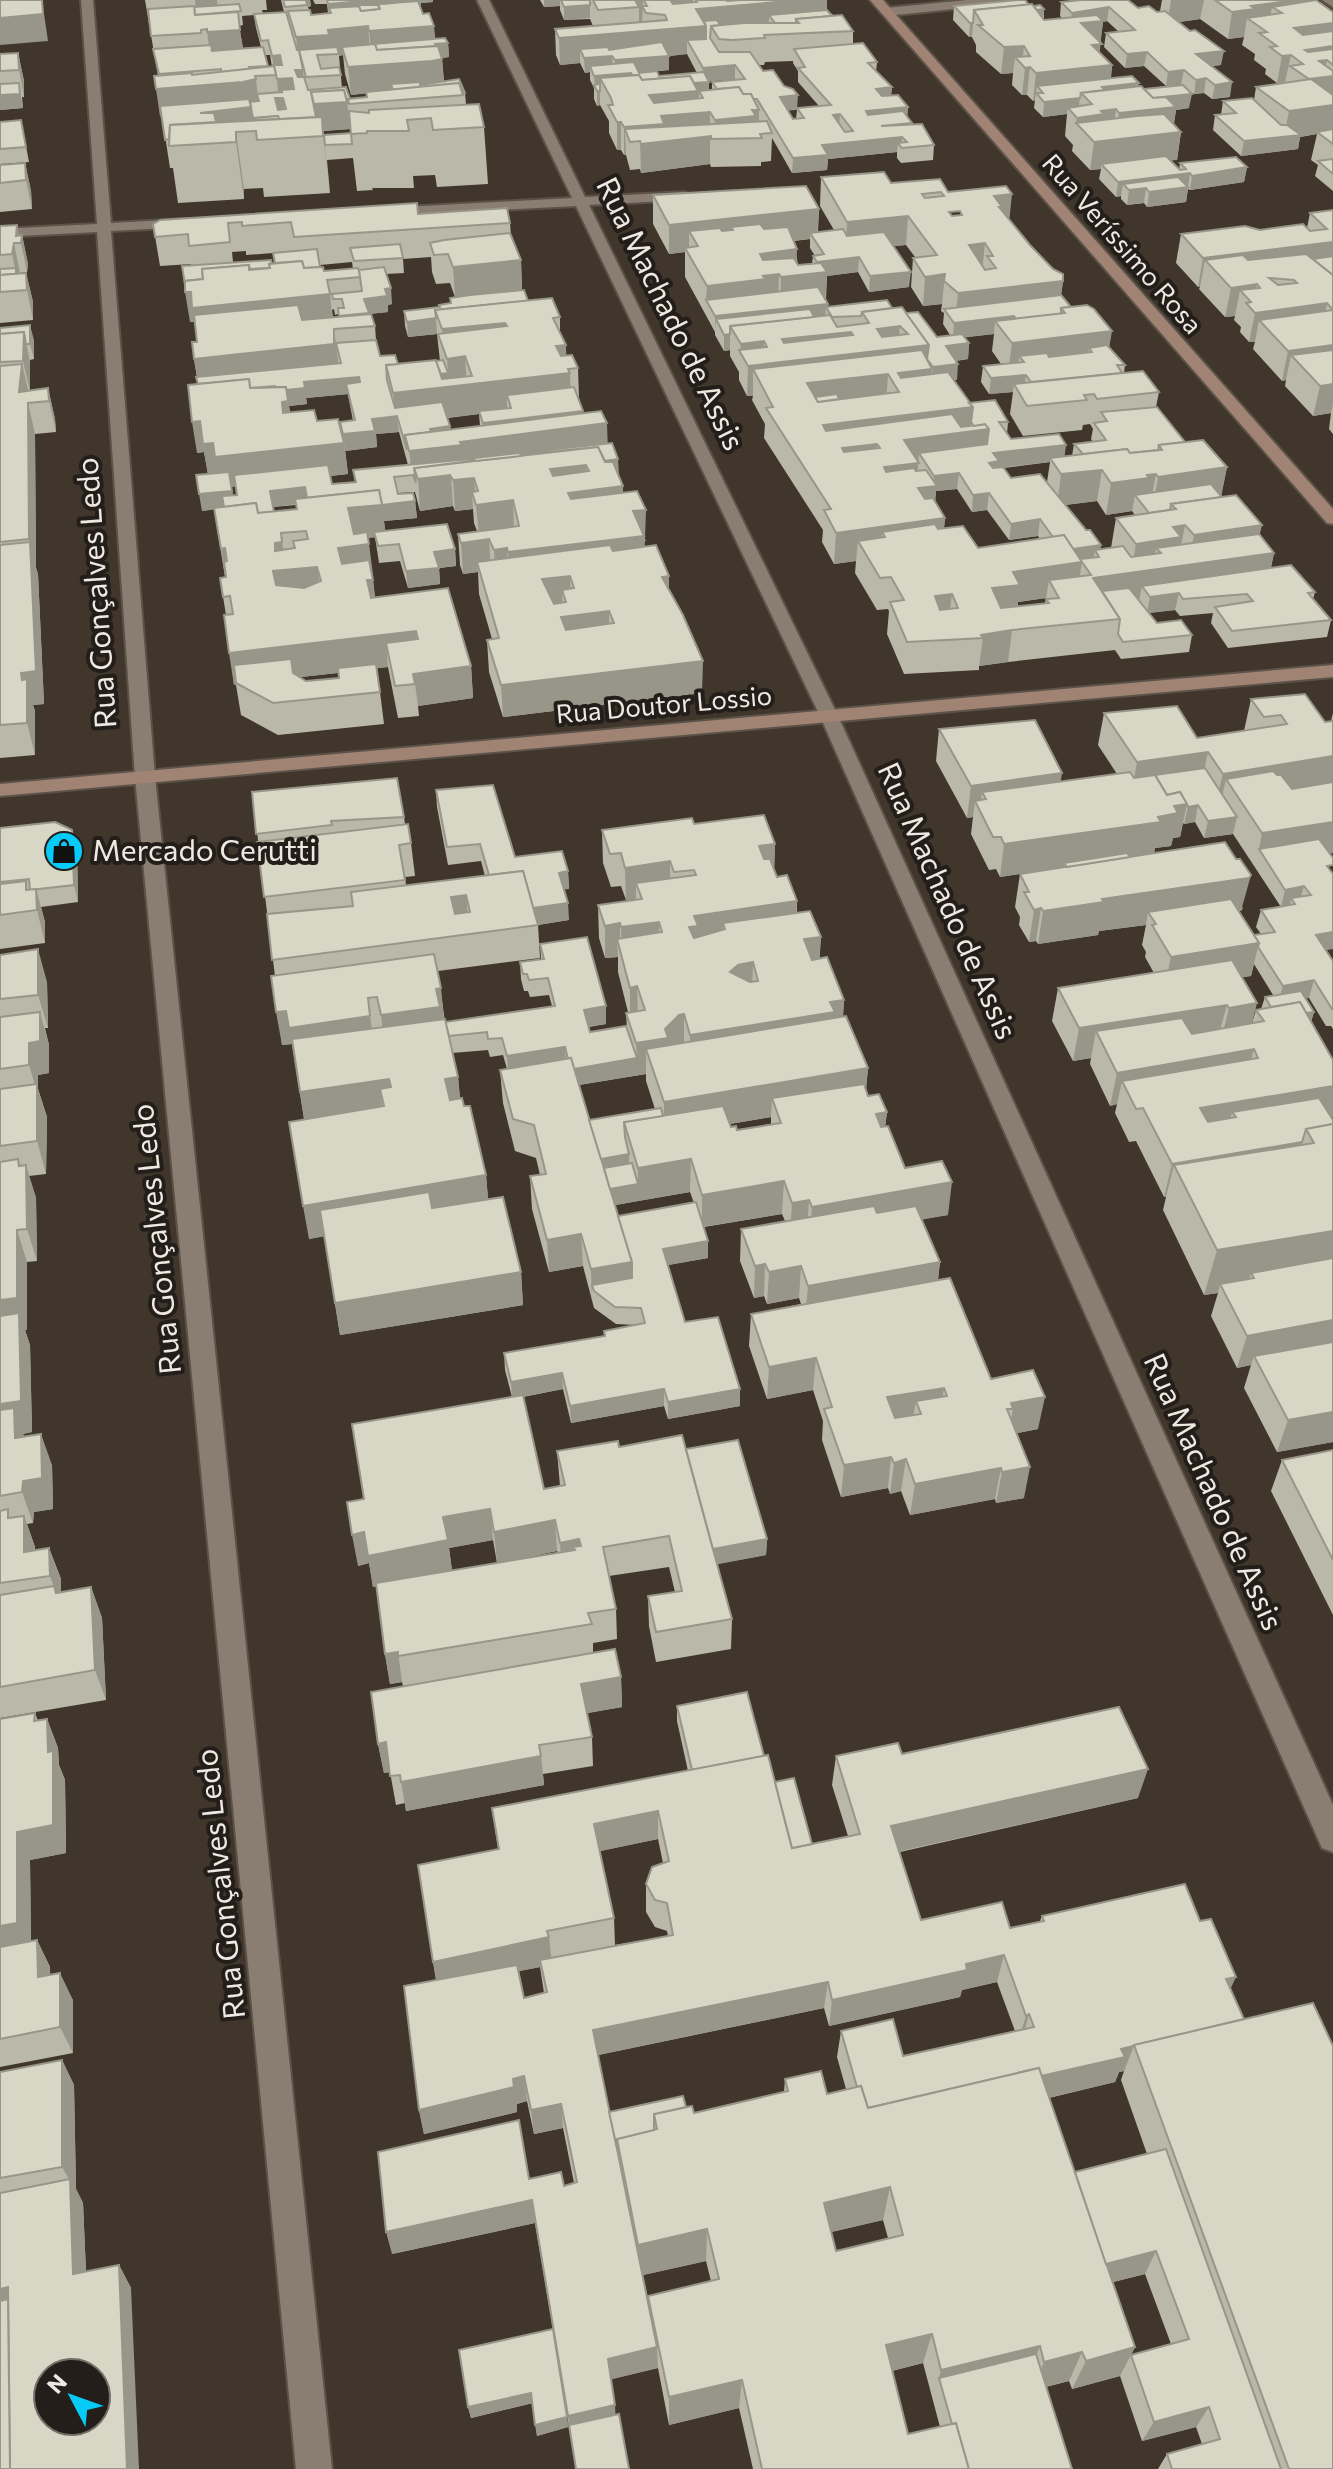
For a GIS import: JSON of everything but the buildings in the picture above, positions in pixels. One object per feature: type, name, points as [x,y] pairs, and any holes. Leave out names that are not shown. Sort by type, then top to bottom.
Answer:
[{"type":"street","name":"Rua Gonçalves Ledo","points":[[87,0],[145,777],[314,2469]]},
{"type":"street","name":"Rua Machado de Assis","points":[[483,0],[829,716],[1333,1838]]},
{"type":"street","points":[[881,6],[1002,0]]},
{"type":"street","points":[[1328,0],[1333,3]]},
{"type":"street","name":"Rua Veríssimo Rosa","points":[[881,6],[1333,519]]},
{"type":"street","points":[[373,213],[700,195]]},
{"type":"street","points":[[0,233],[199,222]]},
{"type":"street","name":"Rua Doutor Lossio","points":[[0,790],[1333,671]]},
{"type":"place","name":"Mercado Cerutti","points":[[64,851]]}]
